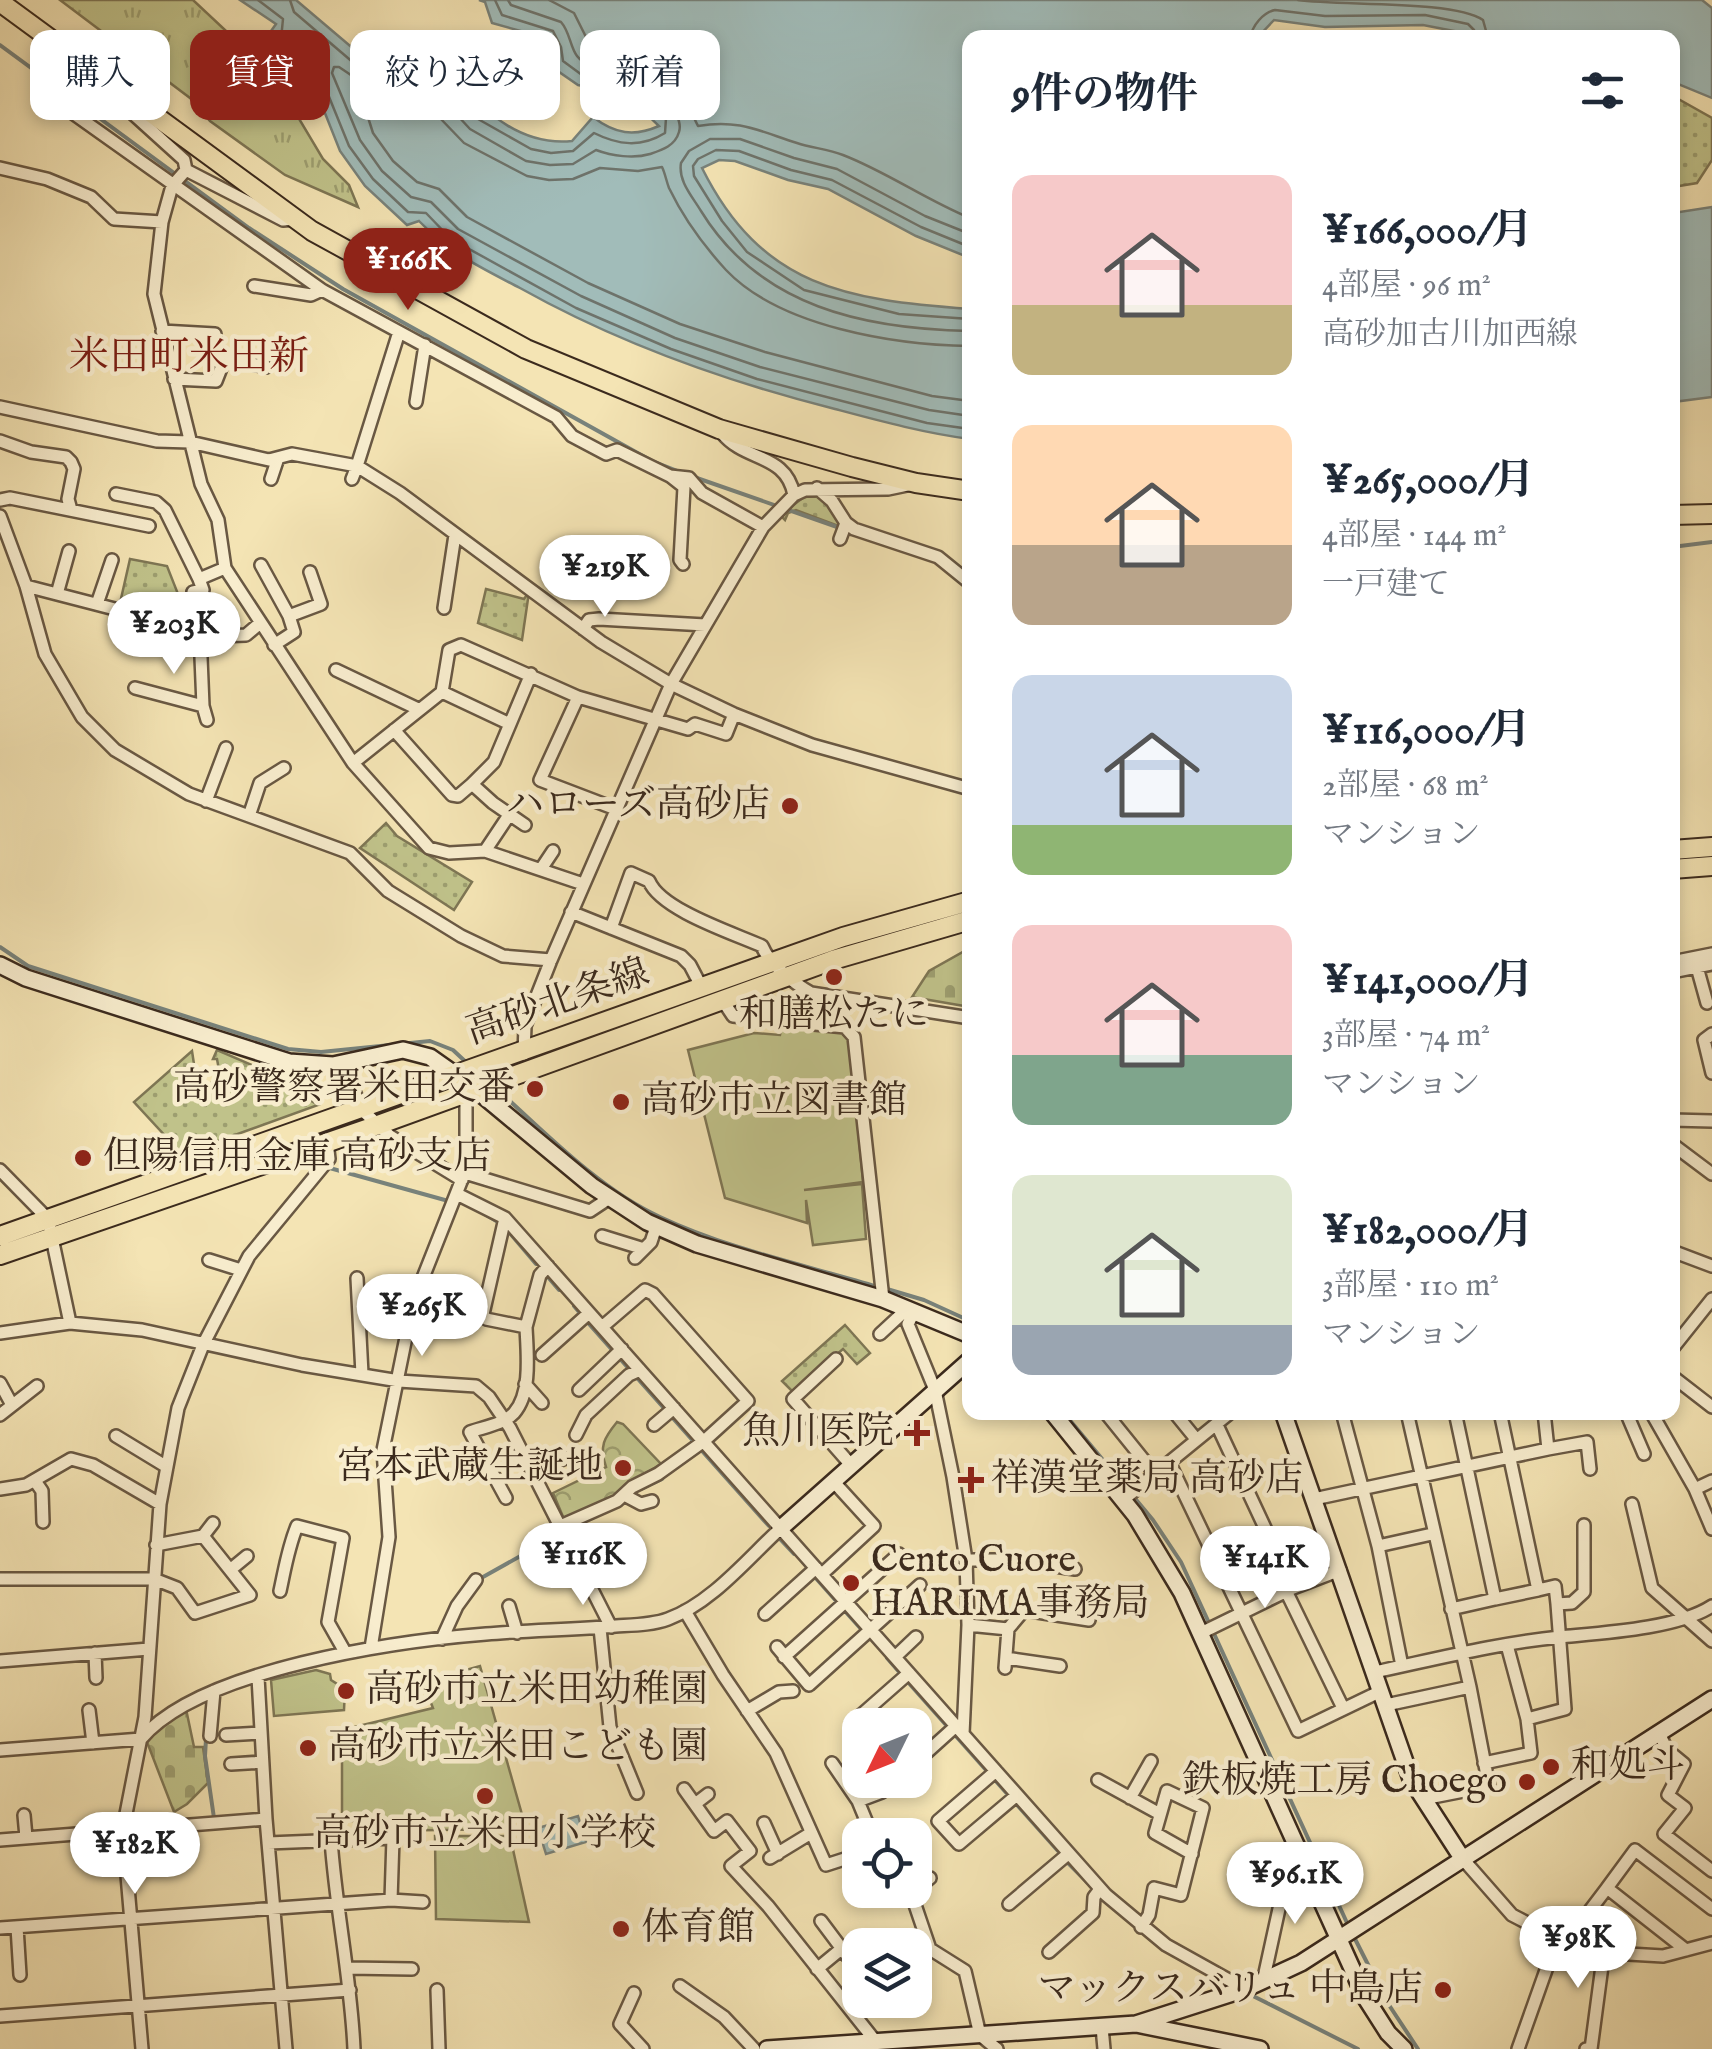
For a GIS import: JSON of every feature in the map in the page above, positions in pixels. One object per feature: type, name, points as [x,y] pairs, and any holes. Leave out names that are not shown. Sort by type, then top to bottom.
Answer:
[{"type":"main road","points":[[0,2],[38,30]]},
{"type":"main road","points":[[161,120],[296,219],[364,262],[526,349],[719,428],[801,455],[916,483],[962,490]]},
{"type":"main road","points":[[1680,517],[1712,514]]},
{"type":"main road","points":[[1680,849],[1712,847]]},
{"type":"main road","points":[[1680,868],[1712,866]]},
{"type":"main road","name":"高砂北条線","points":[[0,1236],[50,1228],[378,1125],[466,1091],[701,986],[873,927],[962,902]]},
{"type":"main road","name":"高砂北条線","points":[[0,1255],[50,1228],[455,1074],[526,1061],[724,1001],[886,942],[962,922]]},
{"type":"street","points":[[84,120],[322,290],[556,417],[572,436],[606,454],[617,450],[763,527]]},
{"type":"street","points":[[140,120],[184,160],[186,170]]},
{"type":"street","points":[[0,168],[46,179],[90,197],[114,219],[162,222]]},
{"type":"street","points":[[186,170],[172,186],[162,222],[154,294],[201,484],[218,520],[224,568],[352,763],[429,848],[449,853],[486,851],[583,884]]},
{"type":"street","points":[[186,170],[283,220],[296,219]]},
{"type":"street","points":[[254,286],[312,295],[322,290]]},
{"type":"street","points":[[162,331],[215,334]]},
{"type":"street","points":[[352,479],[399,332]]},
{"type":"street","points":[[416,402],[425,345]]},
{"type":"street","points":[[174,379],[216,381],[226,358],[266,366]]},
{"type":"street","points":[[0,406],[157,441],[190,442],[269,460],[292,454],[357,466],[583,630],[672,684],[812,745],[962,788]]},
{"type":"street","points":[[719,428],[725,438],[741,449],[784,469],[791,480],[789,499]]},
{"type":"street","points":[[0,441],[66,457],[74,469],[68,499],[71,510]]},
{"type":"street","points":[[270,479],[278,458]]},
{"type":"street","points":[[670,476],[689,478],[702,493]]},
{"type":"street","points":[[526,1061],[525,1026],[656,718],[704,625],[763,527],[789,499],[816,488],[888,489],[916,483]]},
{"type":"street","points":[[683,564],[680,560],[684,487]]},
{"type":"street","points":[[816,488],[832,502],[843,531],[854,529],[938,557],[962,576]]},
{"type":"street","points":[[116,494],[145,496],[166,510],[181,531],[203,590],[193,592]]},
{"type":"street","points":[[0,500],[10,498],[71,510],[122,527],[149,526]]},
{"type":"street","points":[[0,516],[26,586],[44,654],[62,689],[98,736],[148,772],[206,800],[350,853],[388,891],[428,918],[504,956],[552,960]]},
{"type":"street","points":[[444,608],[455,536]]},
{"type":"street","points":[[57,594],[69,551]]},
{"type":"street","points":[[98,604],[112,560]]},
{"type":"street","points":[[261,565],[294,632],[274,645]]},
{"type":"street","points":[[199,579],[224,568]]},
{"type":"street","points":[[289,616],[322,604],[310,572]]},
{"type":"street","points":[[26,586],[200,633],[246,634],[260,624]]},
{"type":"street","points":[[137,641],[144,616]]},
{"type":"street","points":[[583,630],[589,620],[600,618],[704,625]]},
{"type":"street","points":[[200,633],[202,706],[207,720]]},
{"type":"street","points":[[352,763],[442,692],[450,650],[462,646],[578,697],[688,729],[695,724],[726,734],[734,714]]},
{"type":"street","points":[[336,670],[418,709]]},
{"type":"street","points":[[394,730],[452,795],[458,796],[494,762],[531,674]]},
{"type":"street","points":[[135,688],[149,696],[202,706]]},
{"type":"street","points":[[442,692],[510,724]]},
{"type":"street","points":[[578,697],[540,780],[616,809]]},
{"type":"street","points":[[206,800],[226,748]]},
{"type":"street","points":[[249,816],[260,784],[284,768]]},
{"type":"street","points":[[244,776],[260,784]]},
{"type":"street","points":[[472,784],[525,824]]},
{"type":"street","points":[[486,851],[509,815]]},
{"type":"street","points":[[541,869],[553,851]]},
{"type":"street","points":[[611,928],[632,873],[650,881],[654,893],[693,916],[762,946],[765,954],[790,978],[811,993],[962,1017]]},
{"type":"street","points":[[571,912],[680,956],[690,965],[701,986]]},
{"type":"street","points":[[1680,960],[1712,954]]},
{"type":"street","points":[[1680,970],[1712,964]]},
{"type":"street","points":[[0,965],[26,978],[289,1062],[322,1066],[402,1050],[430,1056],[455,1074],[466,1091],[608,1199],[656,1228],[696,1244],[882,1299],[962,1332]]},
{"type":"street","points":[[1698,967],[1708,1003]]},
{"type":"street","points":[[724,1001],[733,1016],[845,1027],[854,1037],[882,1299]]},
{"type":"street","points":[[1712,1034],[1704,1040],[1712,1073]]},
{"type":"street","points":[[344,1063],[361,1109],[390,1136],[463,1176],[590,1211],[608,1199]]},
{"type":"street","points":[[371,1648],[389,1537],[384,1450],[413,1303],[463,1176],[466,1091]]},
{"type":"street","points":[[1680,1120],[1712,1121]]},
{"type":"street","points":[[142,2049],[123,1829],[141,1738],[160,1504],[178,1408],[203,1344],[241,1270],[329,1160],[328,1141]]},
{"type":"street","points":[[1680,1150],[1712,1174]]},
{"type":"street","points":[[0,1170],[50,1228],[70,1323]]},
{"type":"street","points":[[458,1194],[504,1223],[585,1316],[602,1327],[635,1373],[704,1441],[815,1572],[846,1601],[996,1771],[1065,1857],[1141,1927],[1245,1990]]},
{"type":"street","points":[[504,1223],[482,1314],[486,1319],[526,1327]]},
{"type":"street","points":[[602,1236],[640,1254],[652,1242],[656,1228]]},
{"type":"street","points":[[1680,1257],[1712,1266]]},
{"type":"street","points":[[209,1260],[241,1270]]},
{"type":"street","points":[[506,1498],[470,1432],[503,1421],[516,1411],[525,1384],[526,1327],[544,1270]]},
{"type":"street","points":[[357,1278],[362,1374]]},
{"type":"street","points":[[558,1527],[617,1501],[704,1441],[748,1402],[653,1294],[645,1290],[602,1327]]},
{"type":"street","points":[[1680,1339],[1712,1300]]},
{"type":"street","points":[[880,1334],[910,1310]]},
{"type":"street","points":[[910,1310],[908,1324],[935,1390],[966,1560],[968,1625],[960,1730],[932,1751]]},
{"type":"street","points":[[542,1355],[585,1316]]},
{"type":"street","points":[[0,1333],[70,1323],[142,1330],[399,1381],[476,1386],[489,1397],[534,1472],[606,1627],[610,1727],[636,1793]]},
{"type":"street","points":[[578,1390],[618,1353]]},
{"type":"street","points":[[836,1359],[792,1399],[851,1465]]},
{"type":"street","points":[[0,1750],[141,1738],[152,1726],[214,1691],[345,1652],[442,1639],[667,1620],[685,1611],[962,1367]]},
{"type":"street","points":[[576,1435],[586,1415],[635,1373]]},
{"type":"street","points":[[1680,1382],[1712,1406]]},
{"type":"street","points":[[0,1383],[12,1406]]},
{"type":"street","points":[[525,1384],[542,1403]]},
{"type":"street","points":[[0,1416],[37,1386]]},
{"type":"street","points":[[654,1425],[674,1408]]},
{"type":"street","points":[[1058,1420],[1163,1557],[1365,1997],[1388,2033],[1404,2049]]},
{"type":"street","points":[[1112,1420],[1155,1474]]},
{"type":"street","points":[[1181,1420],[1196,1439]]},
{"type":"street","points":[[1123,1500],[1222,1420]]},
{"type":"street","points":[[1287,1420],[1411,1779],[1462,1858],[1512,1915],[1562,1940],[1604,1951],[1663,1956],[1712,1943]]},
{"type":"street","points":[[1344,1420],[1378,1546],[1402,1666]]},
{"type":"street","points":[[1409,1420],[1470,1688],[1488,1786],[1423,1799]]},
{"type":"street","points":[[1456,1420],[1495,1598]]},
{"type":"street","points":[[1502,1420],[1538,1590]]},
{"type":"street","points":[[1545,1420],[1548,1449]]},
{"type":"street","points":[[1629,1420],[1644,1454]]},
{"type":"street","points":[[1656,1420],[1712,1528]]},
{"type":"street","points":[[1217,1425],[1344,1708]]},
{"type":"street","points":[[1620,1438],[1634,1432]]},
{"type":"street","points":[[116,1436],[168,1468]]},
{"type":"street","points":[[1314,1499],[1587,1442],[1590,1469]]},
{"type":"street","points":[[534,1472],[570,1456]]},
{"type":"street","points":[[0,1488],[26,1485],[72,1459],[93,1466],[160,1504]]},
{"type":"street","points":[[1170,1464],[1298,1731],[1344,1708],[1384,1698],[1470,1688]]},
{"type":"street","points":[[35,1480],[42,1491],[43,1522]]},
{"type":"street","points":[[765,1614],[874,1526],[833,1481]]},
{"type":"street","points":[[1695,1489],[1712,1481]]},
{"type":"street","points":[[624,1494],[641,1504],[652,1501]]},
{"type":"street","points":[[1632,1504],[1652,1588],[1712,1641]]},
{"type":"street","points":[[280,1590],[283,1563],[302,1510]]},
{"type":"street","points":[[156,1546],[203,1536],[213,1523]]},
{"type":"street","points":[[1558,1604],[1572,1602],[1584,1592],[1584,1525]]},
{"type":"street","points":[[297,1526],[343,1538],[328,1622],[345,1652]]},
{"type":"street","points":[[1378,1546],[1432,1534]]},
{"type":"street","points":[[0,1579],[154,1578],[177,1588],[195,1614],[250,1595],[203,1536]]},
{"type":"street","points":[[899,1554],[881,1564],[846,1601],[781,1652],[809,1685],[870,1629],[912,1601],[920,1585]]},
{"type":"street","points":[[230,1570],[247,1556]]},
{"type":"street","points":[[966,1560],[1051,1559],[1076,1569]]},
{"type":"street","points":[[1201,1633],[1340,1570]]},
{"type":"street","points":[[442,1639],[457,1606],[476,1580]]},
{"type":"street","points":[[1451,1609],[1555,1586],[1565,1710],[1527,1719]]},
{"type":"street","points":[[1052,1668],[1006,1663],[1008,1629],[1024,1603],[1083,1622]]},
{"type":"street","points":[[1375,1672],[1684,1618],[1708,1604]]},
{"type":"street","points":[[509,1606],[517,1632]]},
{"type":"street","points":[[685,1611],[776,1753],[826,1865],[842,1860]]},
{"type":"street","points":[[968,1625],[1008,1629]]},
{"type":"street","points":[[895,1657],[916,1638]]},
{"type":"street","points":[[1484,1763],[1531,1753],[1527,1719],[1507,1646]]},
{"type":"street","points":[[0,1661],[148,1649]]},
{"type":"street","points":[[95,1653],[96,1678]]},
{"type":"street","points":[[870,1708],[909,1673]]},
{"type":"street","points":[[258,1677],[286,2049]]},
{"type":"street","points":[[210,1736],[214,1691]]},
{"type":"street","points":[[747,1711],[779,1692],[792,1691]]},
{"type":"street","points":[[766,2049],[1136,2024],[1245,1990],[1338,1939],[1712,1699]]},
{"type":"street","points":[[89,1710],[93,1743]]},
{"type":"street","points":[[1660,1732],[1668,1750],[1684,1764],[1668,1795],[1685,1808],[1664,1834],[1710,1864]]},
{"type":"street","points":[[226,1736],[261,1733]]},
{"type":"street","points":[[231,1764],[262,1762]]},
{"type":"street","points":[[1130,1798],[1150,1762]]},
{"type":"street","points":[[832,1763],[865,1818]]},
{"type":"street","points":[[996,1771],[938,1821],[959,1844],[1017,1796]]},
{"type":"street","points":[[1098,1780],[1160,1814]]},
{"type":"street","points":[[684,1788],[714,1830],[727,1821],[750,1851],[731,1866],[772,1902],[818,1969],[876,2042]]},
{"type":"street","points":[[1141,1927],[1154,1888],[1181,1895],[1192,1854],[1203,1808],[1167,1791],[1154,1833],[1192,1854]]},
{"type":"street","points":[[695,1804],[708,1794]]},
{"type":"street","points":[[858,1801],[866,1798]]},
{"type":"street","points":[[24,1815],[26,1838]]},
{"type":"street","points":[[0,1840],[266,1820]]},
{"type":"street","points":[[765,1822],[774,1856],[811,1833]]},
{"type":"street","points":[[268,1843],[394,1838],[391,1900]]},
{"type":"street","points":[[331,1840],[354,2049]]},
{"type":"street","points":[[1518,2049],[1562,1940],[1635,1850],[1712,1908]]},
{"type":"street","points":[[1263,1982],[1289,1862],[1299,1853]]},
{"type":"street","points":[[1011,1898],[1065,1857]]},
{"type":"street","points":[[1607,1888],[1686,1950]]},
{"type":"street","points":[[1049,1952],[1093,1912],[1094,1897],[1100,1889]]},
{"type":"street","points":[[0,1928],[335,1902],[422,1902]]},
{"type":"street","points":[[916,1908],[930,1949],[965,1972],[980,2035],[998,2049]]},
{"type":"street","points":[[818,1969],[840,1950],[820,1921]]},
{"type":"street","points":[[17,1927],[20,1975]]},
{"type":"street","points":[[1586,2049],[1591,2049],[1604,1951]]},
{"type":"street","points":[[348,1968],[412,1969]]},
{"type":"street","points":[[680,1986],[724,2017],[754,2049]]},
{"type":"street","points":[[0,2016],[350,1990]]},
{"type":"street","points":[[437,1990],[439,2049]]},
{"type":"street","points":[[634,1993],[620,2024],[643,2049]]},
{"type":"street","points":[[1136,2024],[1256,2048]]},
{"type":"street","points":[[1102,2026],[1104,2049]]},
{"type":"green space","points":[[60,0],[193,0],[225,30],[190,30],[190,98],[170,83],[170,30],[100,30]]},
{"type":"green space","points":[[1680,100],[1712,118],[1712,160],[1697,183],[1680,186]]},
{"type":"green space","points":[[300,120],[323,159],[349,185],[358,207],[285,175],[210,121]]},
{"type":"green space","points":[[817,496],[833,508],[841,527],[796,510],[788,513],[785,520],[780,515],[804,497]]},
{"type":"green space","points":[[130,559],[167,566],[187,617],[183,620],[120,603]]},
{"type":"green space","points":[[486,589],[524,599],[529,592],[522,640],[478,623]]},
{"type":"green space","points":[[386,823],[397,836],[472,882],[454,910],[360,848]]},
{"type":"green space","points":[[962,952],[962,1006],[912,997],[929,971]]},
{"type":"green space","points":[[782,1027],[841,1032],[850,1042],[863,1182],[804,1190],[862,1184],[866,1239],[813,1245],[806,1200],[807,1223],[725,1198],[688,1050],[754,1033],[780,1035]]},
{"type":"green space","points":[[217,1050],[252,1065],[318,1105],[182,1154],[134,1102],[192,1051],[197,1084],[206,1089],[212,1082],[221,1081],[217,1059],[213,1059]]},
{"type":"green space","points":[[845,1325],[870,1353],[857,1364],[843,1349],[793,1392],[782,1381]]},
{"type":"green space","points":[[617,1422],[661,1464],[628,1484],[613,1499],[564,1519],[553,1493],[606,1467],[604,1443]]},
{"type":"green space","points":[[480,1666],[523,1818],[510,1821],[512,1829],[370,1831],[368,1821],[342,1821],[342,1730],[433,1708],[423,1682]]},
{"type":"green space","points":[[316,1670],[330,1674],[331,1680],[345,1689],[344,1710],[274,1716],[271,1680]]},
{"type":"green space","points":[[186,1709],[194,1747],[203,1747],[208,1783],[174,1812],[147,1742],[155,1731]]},
{"type":"green space","points":[[435,1836],[510,1836],[529,1922],[436,1919]]},
{"type":"water","points":[[240,0],[296,0],[350,46],[350,120],[499,120],[521,133],[554,141],[572,141],[590,120],[625,132],[641,132],[659,126],[653,120],[720,120],[720,30],[580,30],[580,85],[560,73],[560,30],[517,30],[492,23],[485,2],[479,0],[1702,0],[1712,8],[1712,98],[1680,85],[1680,30],[1325,27],[1274,20],[1265,30],[962,30],[962,255],[916,236],[828,189],[735,161],[719,160],[702,168],[726,208],[752,239],[781,263],[812,280],[885,300],[962,308],[962,438],[794,398],[673,359],[596,327],[492,273],[454,251],[419,221],[407,225],[365,186],[340,151],[328,120],[330,30],[272,30],[276,24]]},
{"type":"water","points":[[1712,207],[1712,397],[1680,401],[1680,212]]},
{"type":"water","points":[[578,1816],[586,1842],[546,1854],[538,1828]]},
{"type":"waterway","points":[[0,45],[249,228],[343,289],[652,461],[680,472]]},
{"type":"waterway","points":[[694,477],[840,528]]},
{"type":"waterway","points":[[1680,546],[1712,542]]},
{"type":"waterway","points":[[946,570],[962,583]]},
{"type":"waterway","points":[[0,947],[28,966],[288,1049],[321,1052],[430,1041],[453,1050],[468,1064]]},
{"type":"waterway","points":[[498,1090],[575,1160],[638,1206],[712,1238],[878,1287]]},
{"type":"waterway","points":[[326,1167],[452,1202]]},
{"type":"waterway","points":[[483,1213],[498,1222]]},
{"type":"waterway","points":[[508,1231],[536,1264]]},
{"type":"waterway","points":[[547,1276],[559,1290]]},
{"type":"waterway","points":[[887,1289],[962,1317]]},
{"type":"waterway","points":[[574,1306],[579,1312]]},
{"type":"waterway","points":[[589,1324],[769,1526]]},
{"type":"waterway","points":[[1070,1420],[1153,1520],[1181,1562],[1348,1925]]},
{"type":"waterway","points":[[641,1489],[666,1473]]},
{"type":"waterway","points":[[483,1577],[558,1535]]},
{"type":"waterway","points":[[779,1538],[794,1554]]},
{"type":"waterway","points":[[813,1575],[837,1602]]},
{"type":"waterway","points":[[843,1609],[861,1629]]},
{"type":"waterway","points":[[887,1658],[900,1673]]},
{"type":"waterway","points":[[906,1680],[1058,1851]]},
{"type":"waterway","points":[[206,1739],[214,1818]]},
{"type":"waterway","points":[[1067,1862],[1088,1883]]},
{"type":"waterway","points":[[1109,1904],[1155,1943]]},
{"type":"waterway","points":[[1352,1933],[1387,2002],[1418,2049]]},
{"type":"waterway","points":[[1180,1959],[1229,1986]]},
{"type":"waterway","points":[[1247,1993],[1358,2049]]},
{"type":"place","name":"ハローズ高砂店","points":[[790,806]]},
{"type":"place","name":"和膳松たに","points":[[834,977]]},
{"type":"place","name":"高砂警察署米田交番","points":[[535,1089]]},
{"type":"place","name":"高砂市立図書館","points":[[621,1102]]},
{"type":"place","name":"但陽信用金庫 高砂支店","points":[[83,1158]]},
{"type":"place","name":"魚川医院","points":[[917,1433]]},
{"type":"place","name":"宮本武蔵生誕地","points":[[623,1468]]},
{"type":"place","name":"祥漢堂薬局 高砂店","points":[[971,1480]]},
{"type":"place","name":"Cento Cuore HARIMA事務局","points":[[851,1583]]},
{"type":"place","name":"高砂市立米田幼稚園","points":[[346,1691]]},
{"type":"place","name":"高砂市立米田こども園","points":[[308,1748]]},
{"type":"place","name":"和処斗","points":[[1551,1767]]},
{"type":"place","name":"鉄板焼工房 Choego","points":[[1527,1782]]},
{"type":"place","name":"高砂市立米田小学校","points":[[485,1796]]},
{"type":"place","name":"体育館","points":[[621,1929]]},
{"type":"place","name":"マックスバリュ 中島店","points":[[1443,1990]]},
{"type":"district","name":"米田町米田新","points":[[189,358]]}]
